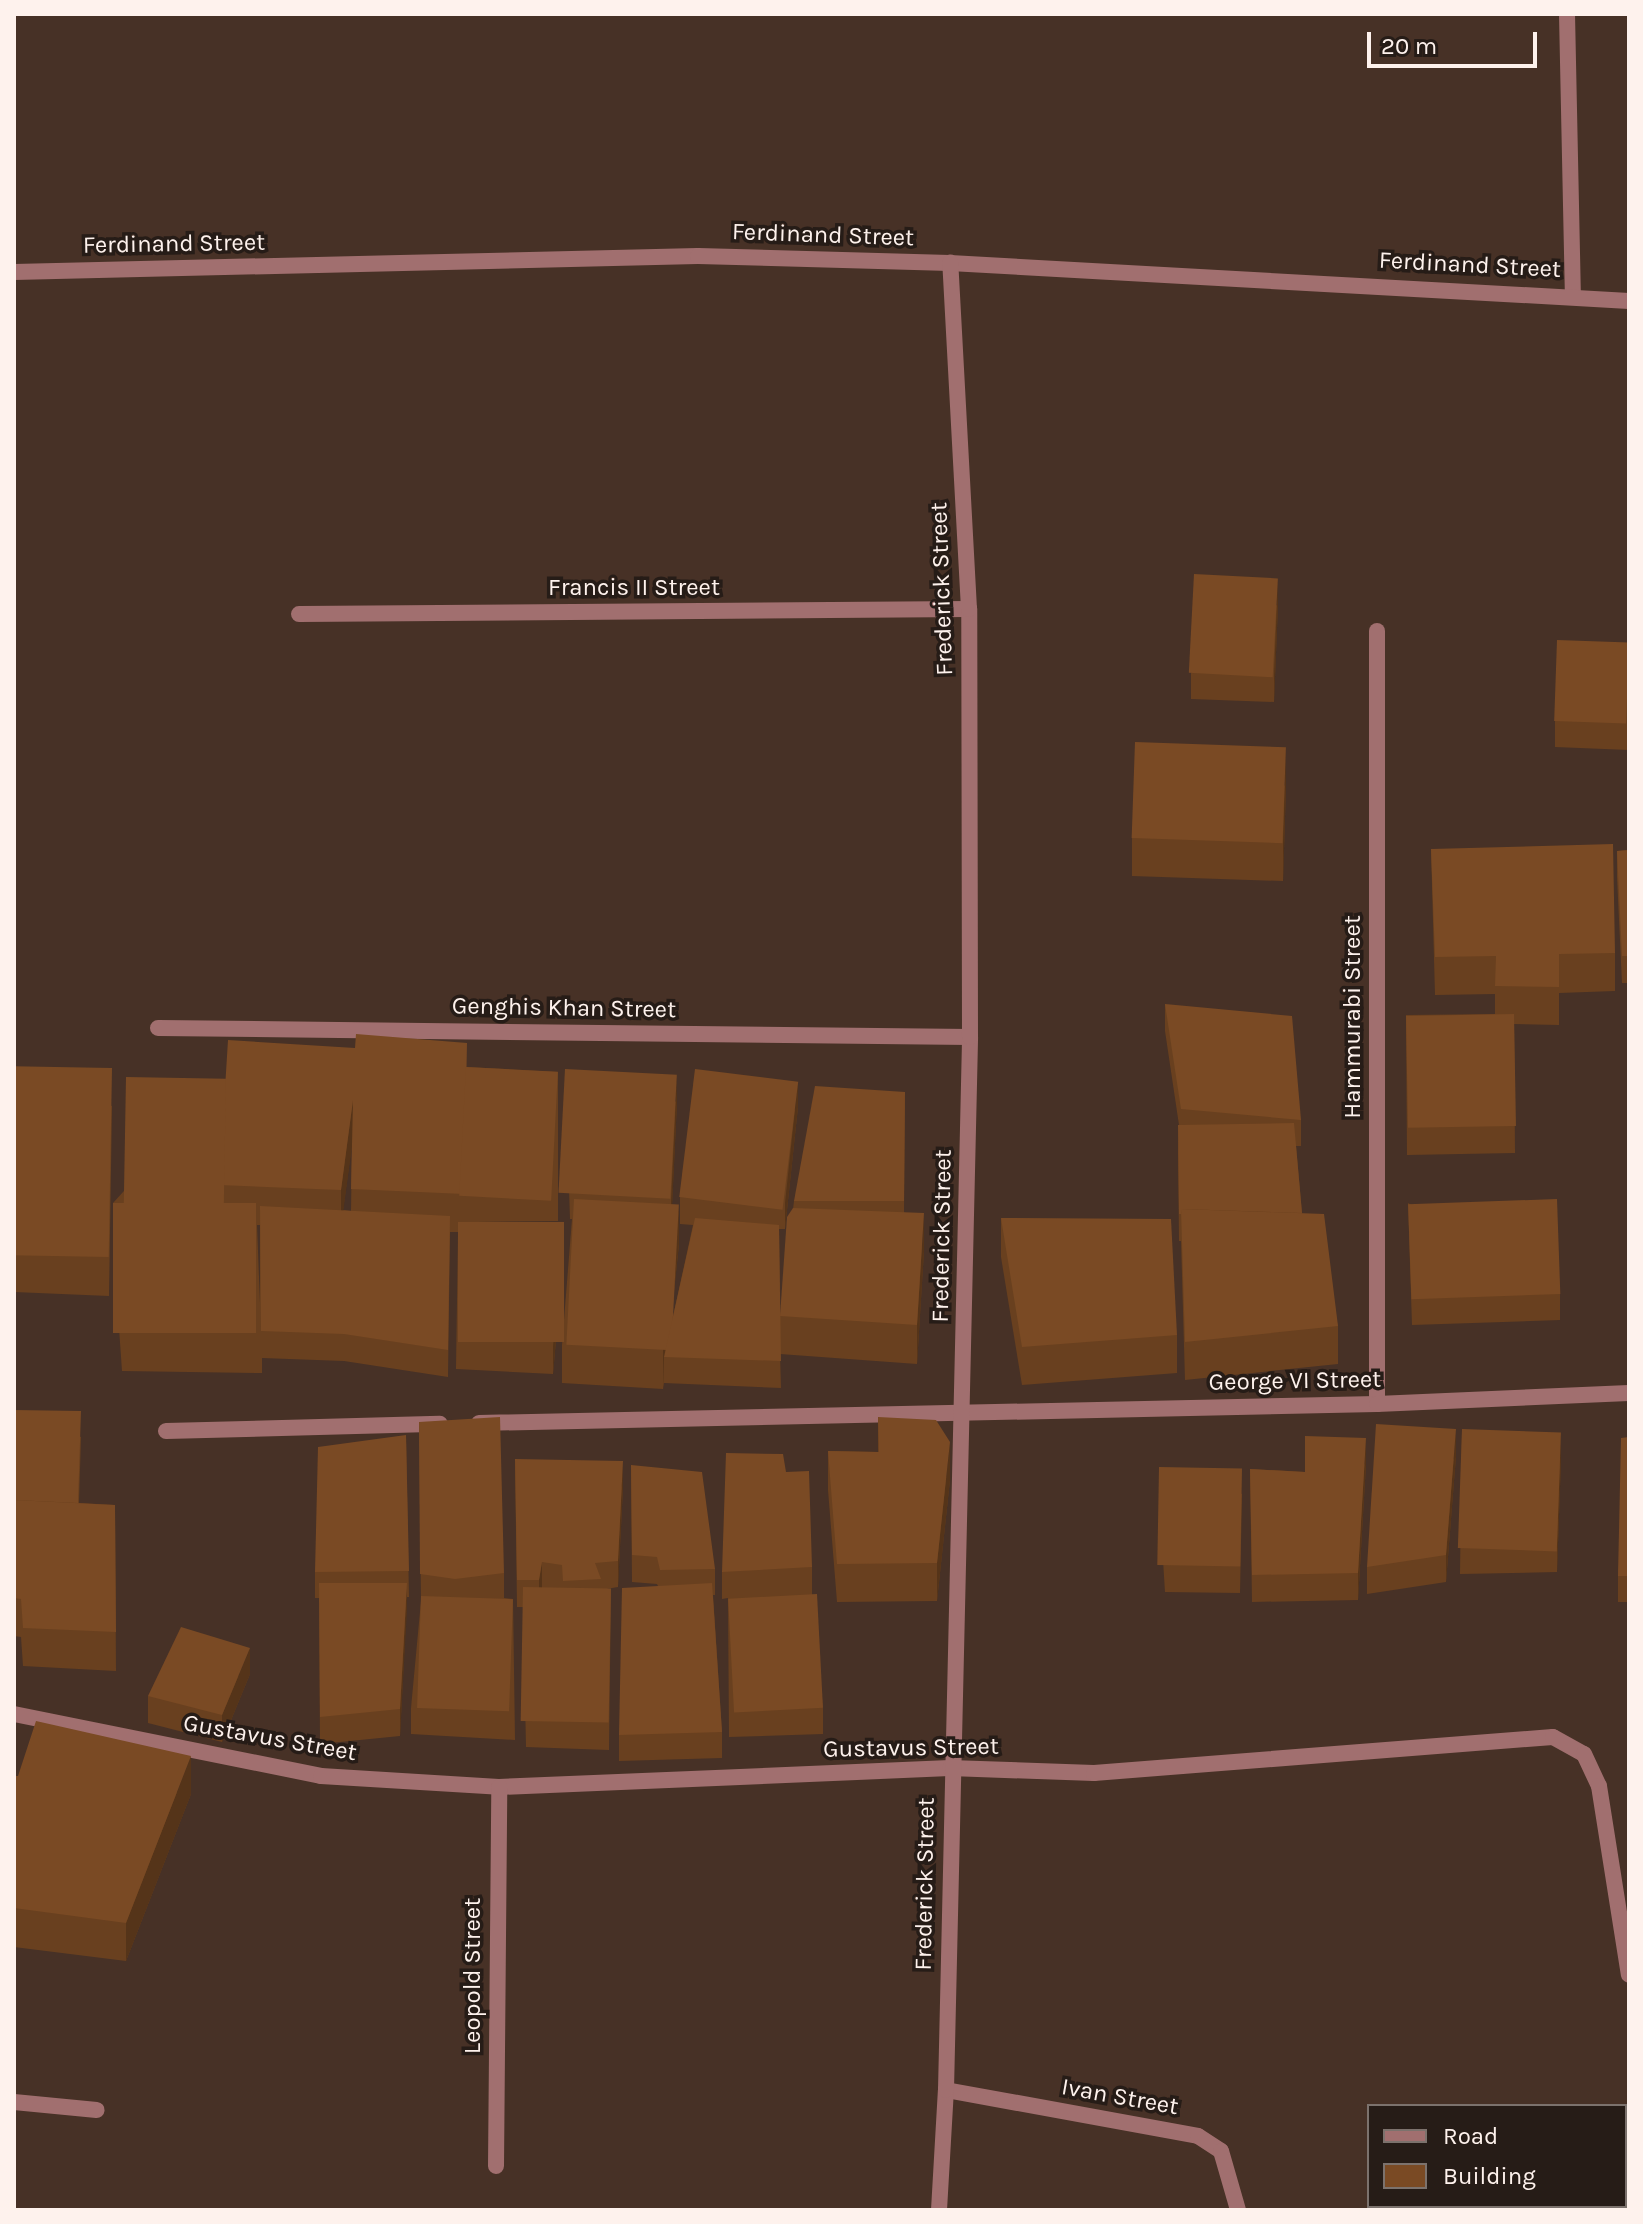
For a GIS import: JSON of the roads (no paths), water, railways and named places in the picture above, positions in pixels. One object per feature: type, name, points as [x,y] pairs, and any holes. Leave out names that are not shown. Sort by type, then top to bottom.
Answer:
[{"type":"street","points":[[1567,14],[1573,294]]},
{"type":"street","name":"Ferdinand Street","points":[[14,272],[698,256],[950,263],[1573,294],[1629,301]]},
{"type":"street","name":"Frederick Street","points":[[939,2210],[946,2090],[950,1768],[970,1037],[969,609],[950,263]]},
{"type":"street","name":"Francis II Street","points":[[299,614],[969,609]]},
{"type":"street","name":"Hammurabi Street","points":[[1377,631],[1377,1404]]},
{"type":"street","name":"Genghis Khan Street","points":[[158,1028],[970,1037]]},
{"type":"street","name":"George VI Street","points":[[166,1431],[1377,1404],[1629,1393]]},
{"type":"street","name":"Gustavus Street","points":[[14,1714],[321,1776],[499,1787],[950,1768],[1094,1773],[1553,1737],[1584,1754],[1599,1786],[1629,1975]]},
{"type":"street","name":"Leopold Street","points":[[496,2166],[499,1787]]},
{"type":"street","name":"Ivan Street","points":[[946,2090],[1198,2136],[1221,2151],[1238,2210]]},
{"type":"street","points":[[14,2102],[97,2110]]}]
